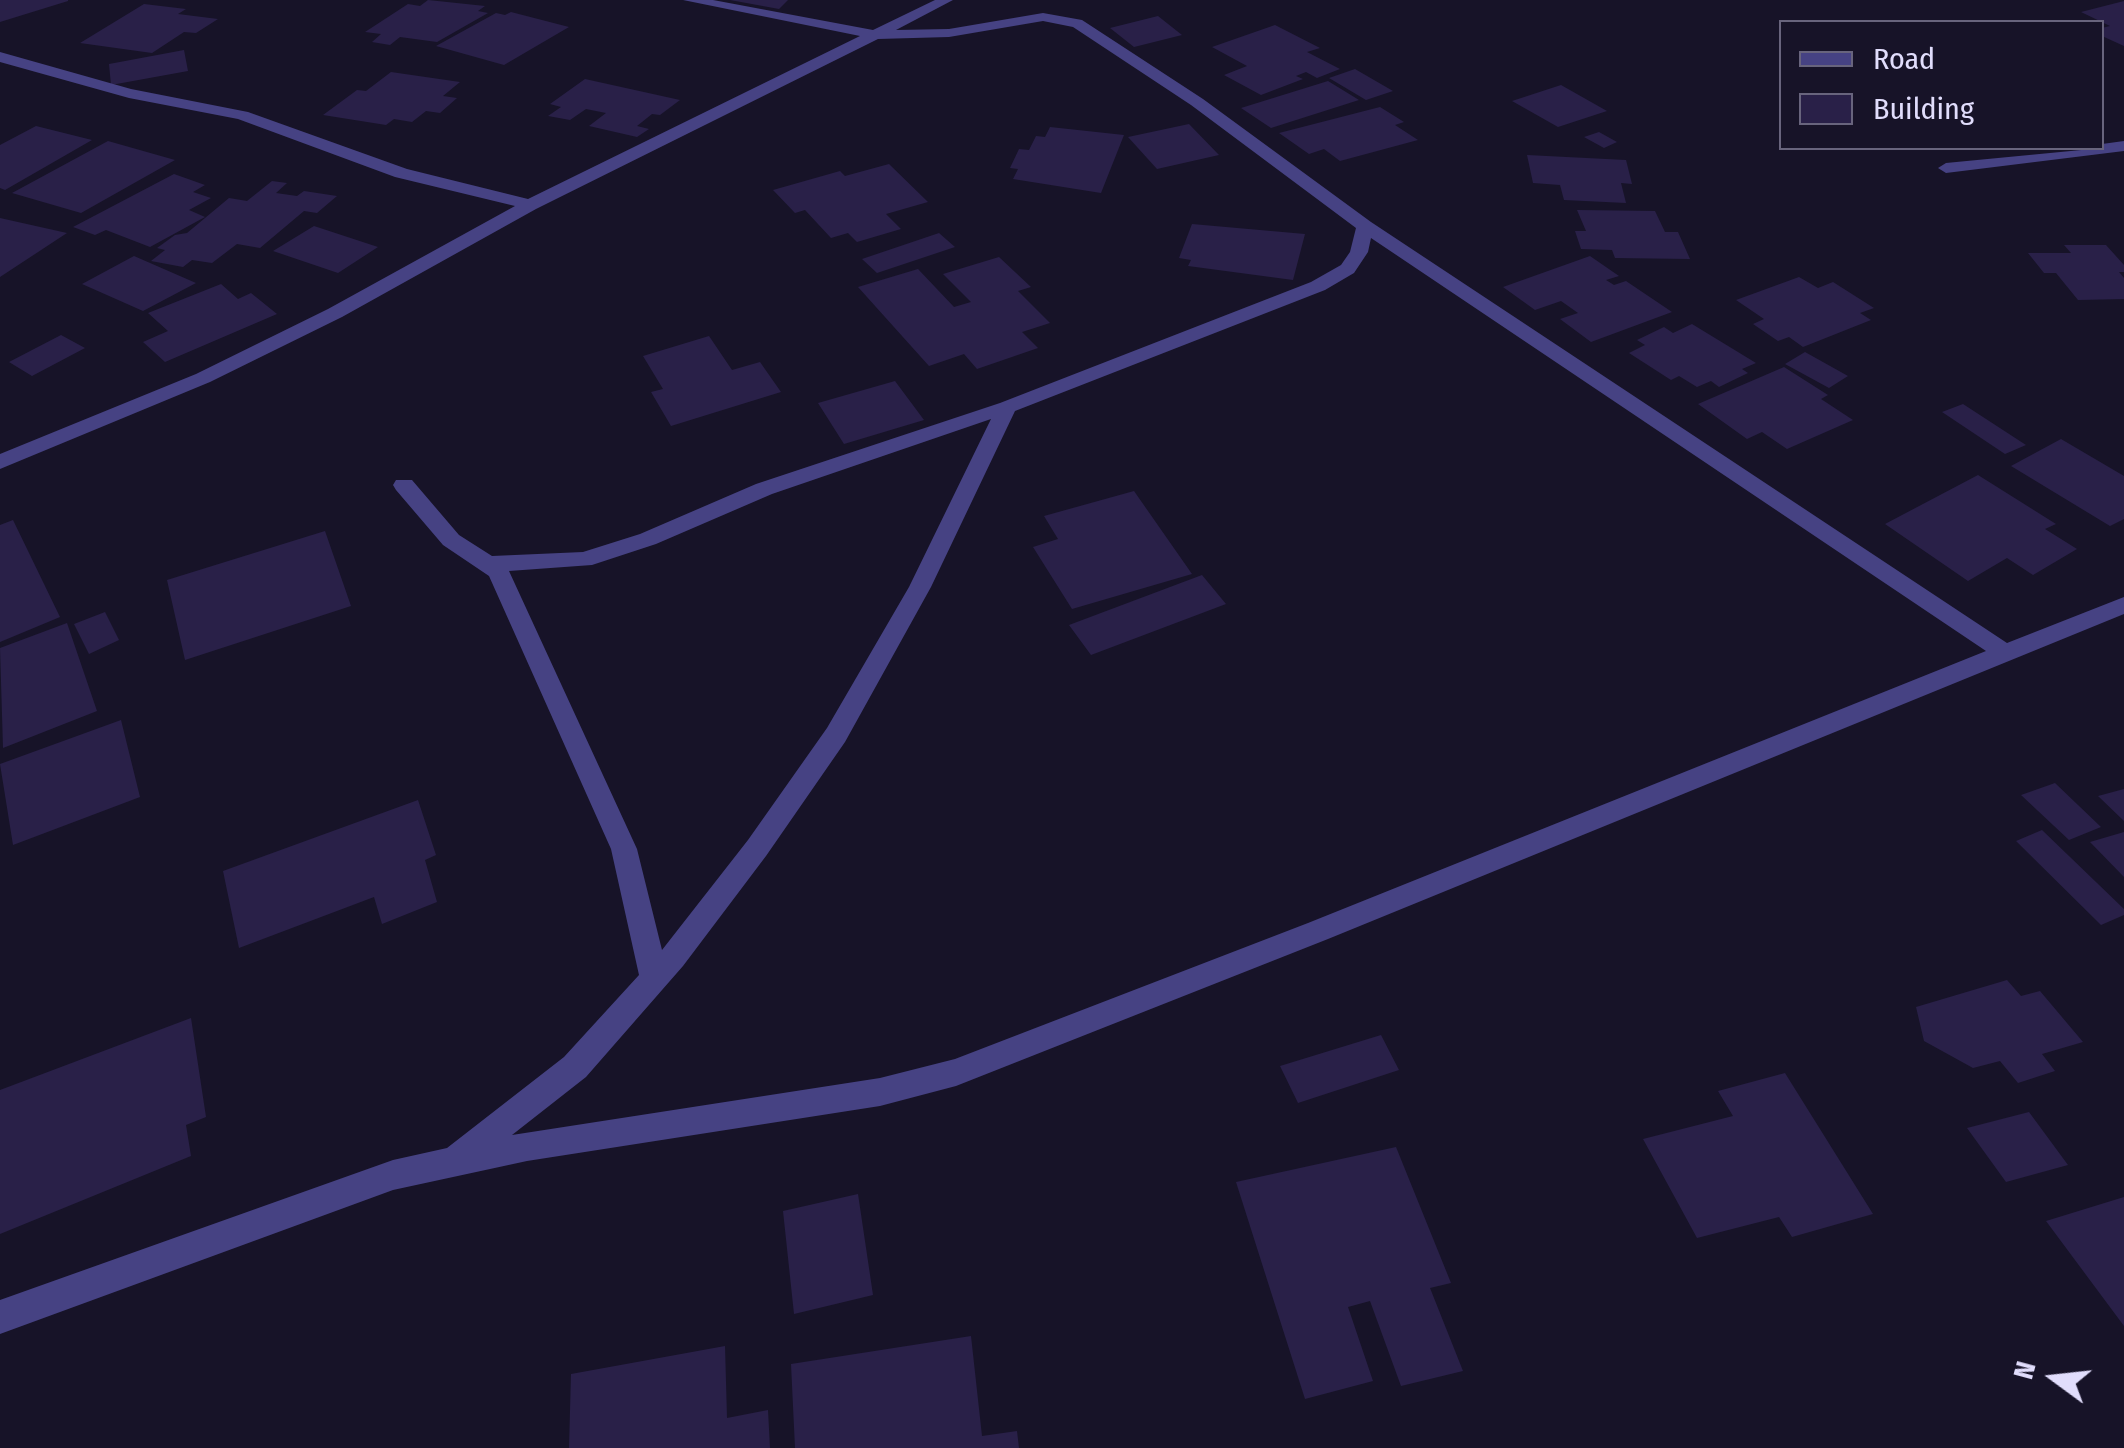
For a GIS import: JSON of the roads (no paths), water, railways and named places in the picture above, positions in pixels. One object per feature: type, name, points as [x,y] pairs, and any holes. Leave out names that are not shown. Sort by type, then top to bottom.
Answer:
[{"type":"street","points":[[690,0],[876,35],[949,33],[1043,17],[1077,23],[1197,102],[1366,226],[2007,654]]},
{"type":"street","points":[[0,462],[203,378],[335,313],[530,205],[946,0]]},
{"type":"street","points":[[0,57],[129,93],[242,115],[400,173],[530,205]]},
{"type":"street","points":[[1946,168],[2092,150]]},
{"type":"street","points":[[487,564],[584,560],[648,540],[764,488],[1006,407],[1318,286],[1348,270],[1359,252],[1366,226]]},
{"type":"street","points":[[452,1162],[575,1067],[654,978],[757,848],[836,735],[920,588],[1006,407]]},
{"type":"street","points":[[404,485],[451,540],[498,571],[528,628],[624,849],[654,978]]},
{"type":"street","points":[[0,1316],[393,1175],[558,1141],[880,1092],[956,1072],[1318,932],[2124,605]]}]
